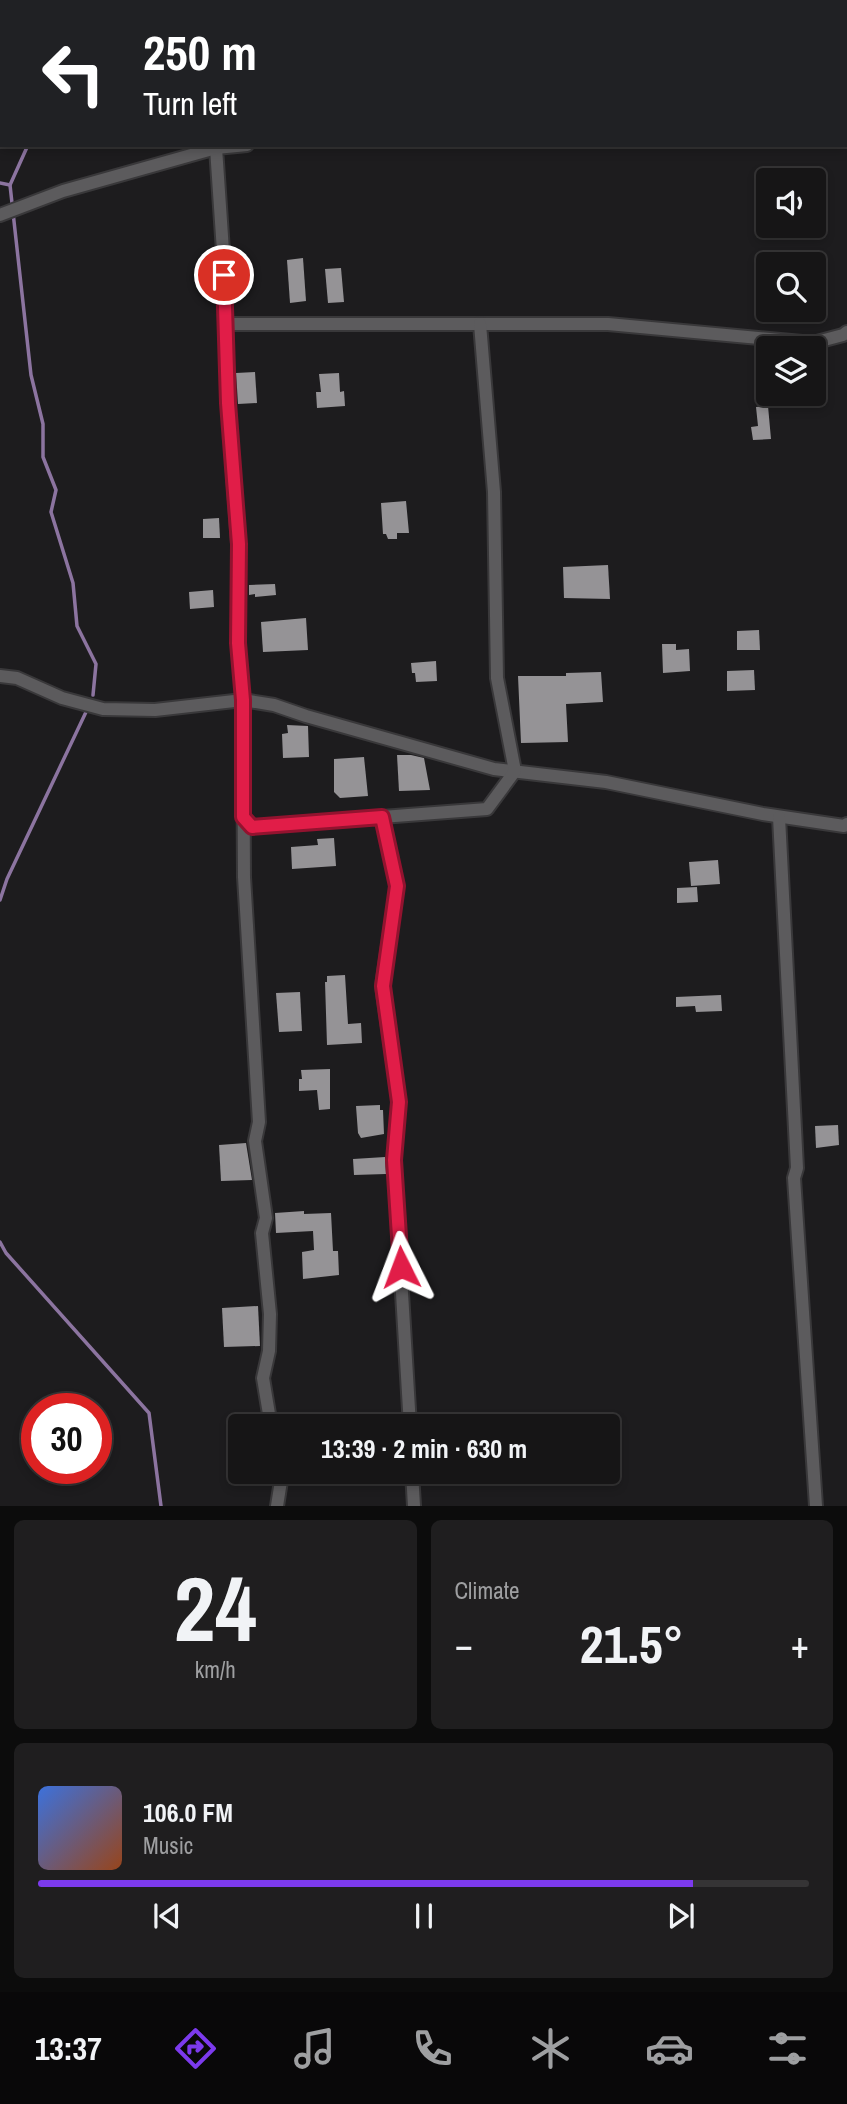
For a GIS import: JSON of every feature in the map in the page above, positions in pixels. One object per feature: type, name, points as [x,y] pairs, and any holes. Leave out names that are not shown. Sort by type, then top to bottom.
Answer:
[{"type":"street","points":[[0,215],[62,191],[215,147],[223,251],[228,403],[239,544],[238,643],[243,700],[244,877],[259,1122],[254,1141],[266,1218],[262,1233],[270,1314],[270,1351],[263,1378],[269,1414]]},
{"type":"street","points":[[225,324],[608,324],[813,343],[847,332]]},
{"type":"street","points":[[243,817],[252,827],[487,809],[515,771],[498,678],[494,492],[480,324]]},
{"type":"street","points":[[0,676],[17,678],[62,698],[103,709],[155,710],[243,700],[274,705],[494,769],[606,782],[779,817],[844,826],[847,824]]},
{"type":"street","points":[[382,817],[397,886],[383,986],[399,1102],[394,1160],[409,1414]]},
{"type":"street","points":[[779,817],[797,1168],[794,1178],[816,1506]]},
{"type":"street","points":[[277,1506],[281,1484]]},
{"type":"street","points":[[413,1484],[414,1506]]},
{"type":"building","points":[[303,258],[306,301],[290,303],[287,260]]},
{"type":"building","points":[[341,268],[344,302],[328,303],[325,269]]},
{"type":"building","points":[[255,372],[257,403],[238,404],[236,373]]},
{"type":"building","points":[[339,373],[340,392],[344,391],[345,406],[317,408],[316,392],[321,392],[319,374]]},
{"type":"building","points":[[768,406],[771,439],[753,440],[751,427],[758,426],[756,407]]},
{"type":"building","points":[[406,501],[409,533],[397,533],[397,539],[388,539],[386,534],[383,534],[381,503]]},
{"type":"building","points":[[219,518],[220,538],[203,538],[203,519]]},
{"type":"building","points":[[608,565],[610,599],[564,598],[563,567]]},
{"type":"building","points":[[275,584],[276,595],[249,595],[249,585]]},
{"type":"building","points":[[213,590],[214,607],[190,609],[189,592]]},
{"type":"building","points":[[306,618],[308,650],[263,652],[261,622]]},
{"type":"building","points":[[759,630],[760,650],[737,650],[737,631]]},
{"type":"building","points":[[662,644],[676,644],[676,650],[689,649],[690,671],[663,673]]},
{"type":"building","points":[[436,661],[437,681],[416,682],[411,663]]},
{"type":"building","points":[[754,670],[755,690],[727,691],[727,671]]},
{"type":"building","points":[[601,672],[603,702],[566,704],[568,742],[521,743],[518,676],[566,676],[566,673]]},
{"type":"building","points":[[287,725],[308,726],[309,757],[283,758],[282,734],[288,733]]},
{"type":"building","points":[[397,755],[424,758],[430,790],[399,791]]},
{"type":"building","points":[[364,757],[368,796],[340,798],[334,792],[334,759]]},
{"type":"building","points":[[334,838],[336,866],[292,869],[291,847],[318,845],[317,839]]},
{"type":"building","points":[[718,860],[720,884],[691,886],[689,862]]},
{"type":"building","points":[[697,887],[698,902],[677,903],[677,888]]},
{"type":"building","points":[[345,975],[348,1024],[361,1023],[362,1043],[327,1045],[325,982],[327,976]]},
{"type":"building","points":[[300,992],[302,1031],[279,1032],[276,993]]},
{"type":"building","points":[[721,995],[722,1011],[696,1012],[695,1006],[676,1007],[676,997]]},
{"type":"building","points":[[330,1069],[330,1109],[319,1110],[317,1090],[299,1091],[301,1070]]},
{"type":"building","points":[[380,1105],[380,1110],[383,1110],[384,1134],[361,1138],[358,1133],[356,1106]]},
{"type":"building","points":[[838,1125],[839,1145],[816,1148],[815,1126]]},
{"type":"building","points":[[246,1143],[252,1180],[221,1181],[219,1145]]},
{"type":"building","points":[[385,1157],[386,1174],[354,1175],[353,1159]]},
{"type":"building","points":[[304,1211],[304,1214],[331,1213],[333,1251],[338,1251],[339,1275],[303,1279],[302,1252],[314,1250],[313,1231],[276,1233],[275,1213]]},
{"type":"building","points":[[258,1306],[260,1346],[224,1347],[222,1308]]},
{"type":"waterway","points":[[27,147],[10,185],[31,375],[43,424],[43,457],[56,490],[51,512],[73,583],[77,626],[96,664],[93,695]]},
{"type":"waterway","points":[[0,183],[10,185]]},
{"type":"waterway","points":[[0,900],[7,879],[86,712]]},
{"type":"waterway","points":[[0,1242],[6,1253],[149,1413],[161,1506]]},
{"type":"route","points":[[224,275],[228,403],[239,544],[238,643],[243,700],[243,817],[252,827],[382,817],[397,886],[383,986],[399,1102],[394,1160],[401,1267]]}]
